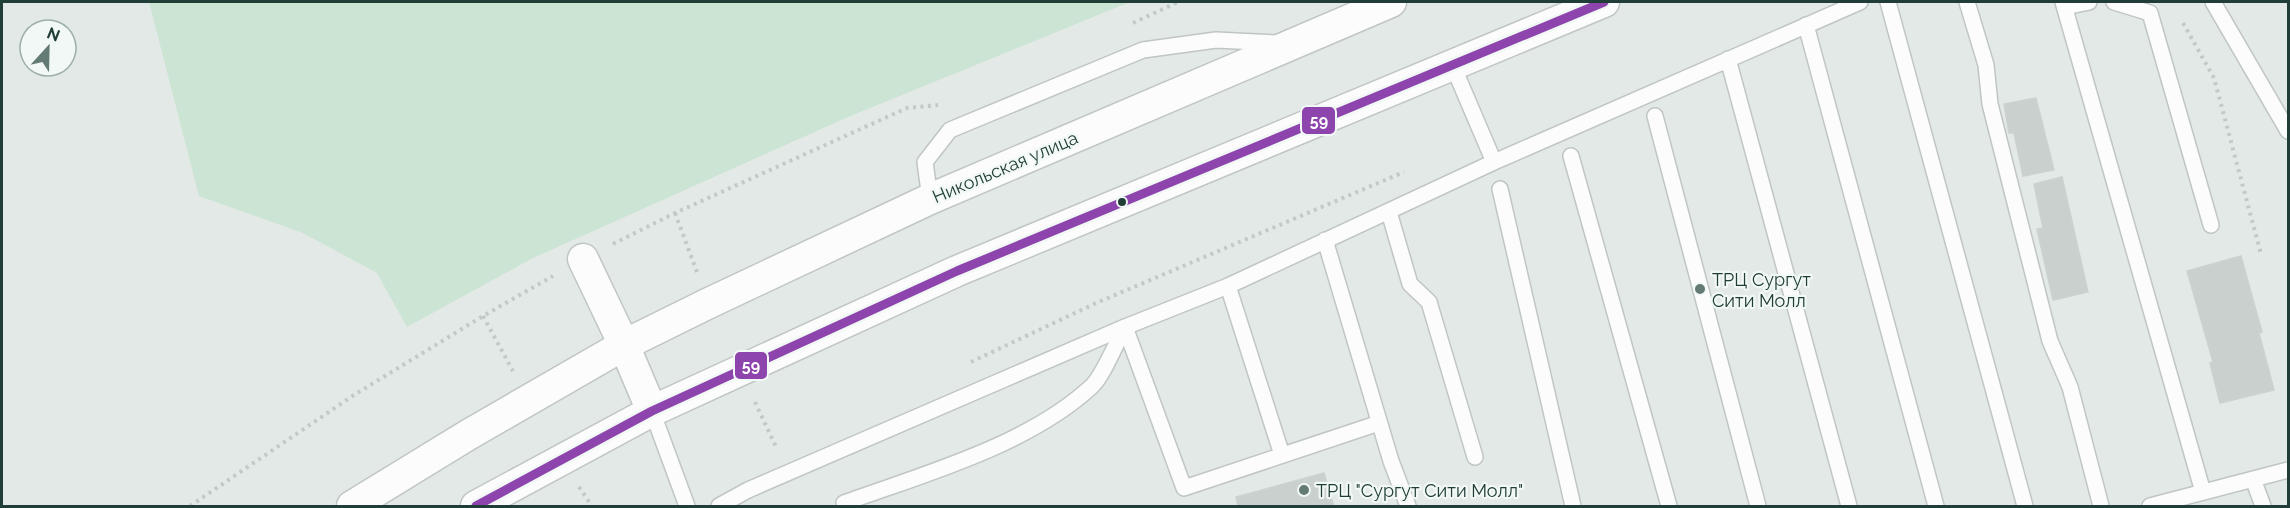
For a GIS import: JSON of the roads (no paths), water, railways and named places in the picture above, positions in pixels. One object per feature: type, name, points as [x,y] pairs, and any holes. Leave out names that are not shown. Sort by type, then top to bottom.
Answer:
[{"type":"street","name":"Никольская улица","points":[[352,507],[468,435],[624,345],[930,199],[1391,2]]},
{"type":"street","points":[[476,507],[652,411],[957,271],[1604,2]]},
{"type":"street","points":[[583,259],[652,411]]},
{"type":"lane","points":[[719,507],[747,490],[1125,327],[1228,286],[1494,162],[1860,2]]},
{"type":"lane","points":[[1888,2],[2025,507]]},
{"type":"lane","points":[[1967,2],[1986,65],[1990,104],[2050,341],[2070,387],[2101,507]]},
{"type":"lane","points":[[2089,2],[2064,4],[2203,492]]},
{"type":"lane","points":[[2114,2],[2150,13],[2211,225]]},
{"type":"lane","points":[[2213,2],[2289,131]]},
{"type":"lane","points":[[1806,25],[1936,507]]},
{"type":"lane","points":[[930,199],[925,162],[950,130],[1143,50],[1216,40],[1289,44]]},
{"type":"lane","points":[[1728,59],[1849,507]]},
{"type":"lane","points":[[1453,66],[1494,162]]},
{"type":"lane","points":[[1655,116],[1758,507]]},
{"type":"lane","points":[[1571,156],[1669,507]]},
{"type":"lane","points":[[1500,189],[1573,507]]},
{"type":"lane","points":[[1389,212],[1410,284],[1430,302],[1475,457]]},
{"type":"lane","points":[[1325,240],[1379,423],[1408,507]]},
{"type":"lane","points":[[1228,286],[1282,455]]},
{"type":"lane","points":[[1125,327],[1184,488],[1379,423]]},
{"type":"lane","points":[[844,503],[983,453],[1048,419],[1093,385],[1125,327]]},
{"type":"lane","points":[[652,411],[687,507]]},
{"type":"lane","points":[[2150,507],[2289,470]]},
{"type":"lane","points":[[2253,479],[2263,507]]},
{"type":"place","name":"ТРЦ Сургут Сити Молл","points":[[1700,289]]},
{"type":"place","name":"ТРЦ \"Сургут Сити Молл\"","points":[[1304,490]]}]
